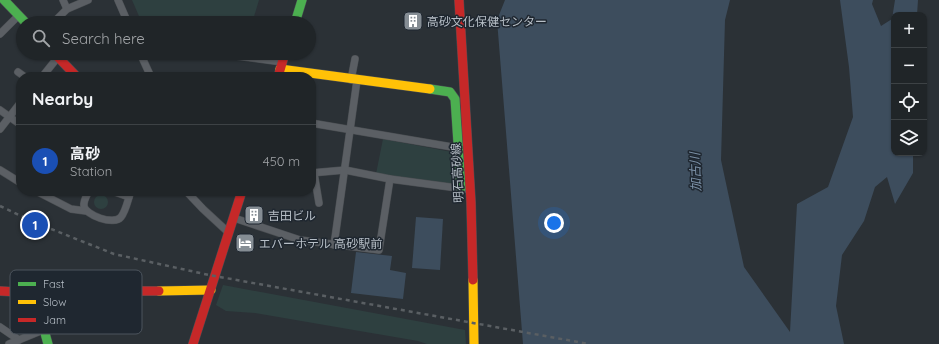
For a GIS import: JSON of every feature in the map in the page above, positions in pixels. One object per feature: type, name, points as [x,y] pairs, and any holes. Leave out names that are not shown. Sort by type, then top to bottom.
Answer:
[{"type":"street","points":[[4,0],[19,15]]},
{"type":"street","points":[[63,0],[67,9]]},
{"type":"street","points":[[60,16],[67,9],[88,0]]},
{"type":"street","points":[[118,0],[125,16]]},
{"type":"street","points":[[297,16],[302,0]]},
{"type":"street","name":"明石高砂線","points":[[459,0],[466,189],[473,255],[474,344]]},
{"type":"street","points":[[0,34],[16,18]]},
{"type":"street","points":[[334,244],[349,130],[355,59]]},
{"type":"street","points":[[45,72],[53,60]]},
{"type":"street","points":[[61,60],[72,72]]},
{"type":"street","points":[[143,60],[149,72]]},
{"type":"street","points":[[257,60],[315,72]]},
{"type":"street","points":[[316,72],[354,80],[450,92],[455,99],[458,148],[466,189],[390,179],[344,170],[316,173]]},
{"type":"street","points":[[0,129],[16,108]]},
{"type":"street","points":[[0,110],[16,122]]},
{"type":"street","points":[[316,124],[458,148]]},
{"type":"street","points":[[0,170],[16,180]]},
{"type":"street","points":[[234,218],[300,240],[379,250],[390,179]]},
{"type":"street","points":[[316,190],[319,203]]},
{"type":"street","points":[[46,196],[71,209],[86,210]]},
{"type":"street","points":[[87,196],[84,203],[86,210],[90,214],[114,221],[122,216],[129,196]]},
{"type":"street","points":[[190,196],[202,209],[229,233]]},
{"type":"street","points":[[193,344],[241,196]]},
{"type":"street","points":[[142,292],[211,290]]},
{"type":"street","points":[[0,291],[10,292]]},
{"type":"street","points":[[0,327],[10,334]]},
{"type":"street","points":[[10,334],[19,340]]},
{"type":"street","points":[[9,344],[33,334]]},
{"type":"street","points":[[44,334],[48,344]]},
{"type":"shaded area","points":[[132,0],[259,0],[254,16],[139,16]]},
{"type":"shaded area","points":[[383,139],[452,152],[455,155],[457,186],[376,174]]},
{"type":"shaded area","points":[[97,196],[105,196],[108,199],[108,205],[104,209],[98,209],[94,205],[94,199]]},
{"type":"shaded area","points":[[223,285],[465,330],[466,344],[427,344],[418,341],[255,313],[226,311],[216,305]]},
{"type":"water","name":"加古川","points":[[505,0],[730,0],[725,20],[721,160],[744,267],[790,332],[797,204],[828,187],[853,117],[849,67],[840,0],[873,0],[872,4],[881,26],[891,20],[891,156],[913,156],[913,173],[895,204],[887,177],[875,187],[864,221],[842,255],[836,306],[844,344],[523,344],[497,20]]},
{"type":"water","points":[[895,0],[918,0],[917,12],[893,12]]},
{"type":"water","points":[[416,217],[443,219],[440,270],[412,268]]},
{"type":"water","points":[[356,252],[392,256],[390,270],[406,273],[403,299],[351,293]]},
{"type":"railway","points":[[0,206],[36,223],[114,254],[209,275],[589,344]]},
{"type":"traffic: fast","points":[[4,0],[19,16]]},
{"type":"traffic: fast","points":[[297,16],[302,0]]},
{"type":"traffic: fast","points":[[430,89],[450,92],[455,99],[461,188]]},
{"type":"traffic: fast","points":[[46,334],[48,344]]},
{"type":"traffic: slow","points":[[280,69],[302,72]]},
{"type":"traffic: slow","points":[[316,74],[430,89]]},
{"type":"traffic: slow","points":[[473,280],[474,344]]},
{"type":"traffic: slow","points":[[159,291],[211,290]]},
{"type":"traffic: jam","points":[[459,0],[471,202],[473,280]]},
{"type":"traffic: jam","points":[[61,60],[72,72]]},
{"type":"traffic: jam","points":[[279,72],[283,60]]},
{"type":"traffic: jam","points":[[193,344],[240,196]]},
{"type":"traffic: jam","points":[[0,291],[10,292]]},
{"type":"traffic: jam","points":[[142,291],[159,291]]},
{"type":"place","name":"高砂文化保健センター","points":[[413,21]]},
{"type":"place","name":"吉田ビル","points":[[254,215]]},
{"type":"place","name":"高砂","points":[[35,225]]},
{"type":"place","name":"エバーホテル 高砂駅前","points":[[245,243]]}]
